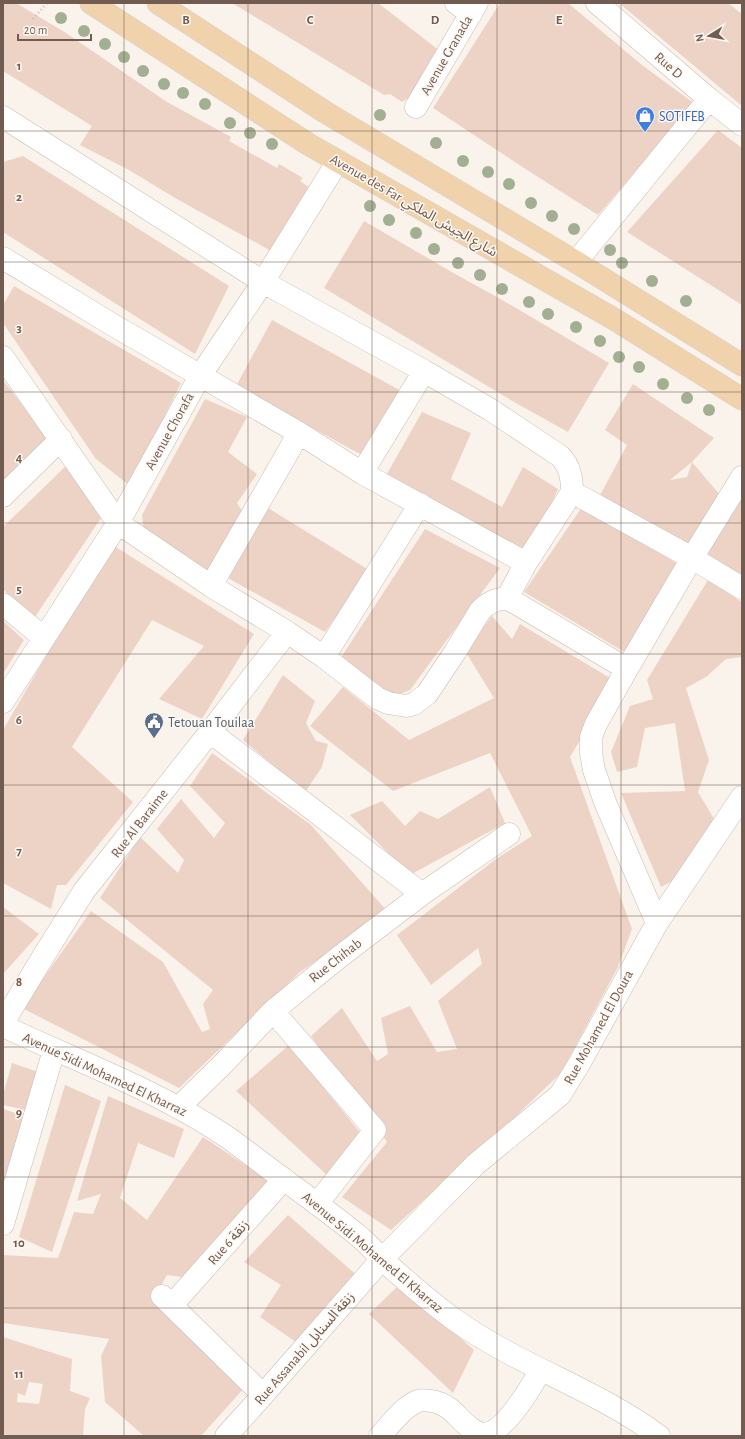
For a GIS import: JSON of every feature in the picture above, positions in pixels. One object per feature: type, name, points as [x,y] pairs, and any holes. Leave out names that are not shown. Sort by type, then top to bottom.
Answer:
[{"type":"main road","name":"Avenue des Far شارع الجيش الملكي","points":[[91,3],[301,140],[614,319],[742,399]]},
{"type":"main road","points":[[158,3],[324,112],[576,262],[742,365]]},
{"type":"street","name":"Rue D","points":[[597,3],[709,99],[742,125]]},
{"type":"street","name":"Avenue Granada","points":[[416,107],[468,6]]},
{"type":"street","points":[[576,262],[709,99]]},
{"type":"street","points":[[3,117],[263,282],[424,370],[491,410],[560,456],[566,462],[570,469],[572,492],[526,563],[507,598],[484,606],[427,694],[410,706],[398,706],[377,698],[324,657],[288,632],[211,586],[118,523],[61,439],[3,358]]},
{"type":"street","name":"Avenue Chorafa","points":[[3,702],[118,523],[200,376],[263,282],[338,161]]},
{"type":"street","points":[[3,258],[113,325],[299,433],[362,473],[526,563]]},
{"type":"street","points":[[362,473],[424,370]]},
{"type":"street","points":[[211,586],[299,433]]},
{"type":"street","points":[[3,496],[61,439]]},
{"type":"street","points":[[657,923],[594,770],[591,753],[591,737],[596,724],[627,669],[692,558],[742,477]]},
{"type":"street","points":[[572,492],[692,558],[742,588]]},
{"type":"street","points":[[324,657],[420,504]]},
{"type":"street","points":[[507,598],[627,669]]},
{"type":"street","points":[[3,604],[44,638]]},
{"type":"street","name":"Rue Al Baraime","points":[[3,1025],[84,891],[288,632]]},
{"type":"street","points":[[210,732],[308,805],[422,894]]},
{"type":"street","name":"Rue Mohamed El Doura","points":[[382,1259],[476,1164],[560,1094],[579,1064],[657,923],[742,797]]},
{"type":"street","name":"Rue Chihab","points":[[179,1107],[223,1064],[273,1011],[338,958],[422,894],[509,834]]},
{"type":"street","points":[[273,1011],[375,1130],[317,1204]]},
{"type":"street","name":"Avenue Sidi Mohamed El Kharraz","points":[[3,1025],[54,1050],[107,1072],[179,1107],[229,1139],[317,1204],[362,1239],[382,1259],[456,1321],[489,1342],[602,1400],[659,1436]]},
{"type":"street","points":[[3,1224],[54,1050]]},
{"type":"street","name":"Rue 6 زنقة","points":[[263,1395],[167,1300],[284,1179]]},
{"type":"street","name":"Rue Assanabil زنقة السنابل","points":[[226,1436],[382,1259]]},
{"type":"street","points":[[380,1436],[407,1409],[416,1402],[423,1400],[449,1407],[468,1426],[480,1433],[484,1434],[492,1432],[503,1424],[527,1394],[541,1370]]},
{"type":"path","points":[[33,19],[47,3]]},
{"type":"building","points":[[3,3],[16,3],[66,33],[167,102],[231,137],[229,141],[277,168],[279,164],[303,178],[300,181],[309,187],[271,251],[175,198],[129,170],[80,145],[92,126],[3,71]]},
{"type":"building","points":[[232,3],[378,3],[440,51],[413,95],[402,102],[390,94],[384,95]]},
{"type":"building","points":[[500,3],[568,3],[642,65],[699,107],[646,159],[598,215],[433,108]]},
{"type":"building","points":[[619,3],[728,3],[742,14],[742,106]]},
{"type":"building","points":[[718,130],[742,148],[742,305],[627,232]]},
{"type":"building","points":[[23,156],[229,286],[195,354],[3,232],[3,162]]},
{"type":"building","points":[[364,221],[609,363],[568,432],[514,402],[324,288]]},
{"type":"building","points":[[14,286],[181,383],[130,486],[96,459],[3,323],[3,305]]},
{"type":"building","points":[[272,320],[405,393],[369,459],[236,386]]},
{"type":"building","points":[[3,380],[49,440],[3,486]]},
{"type":"building","points":[[633,384],[714,438],[692,462],[720,495],[688,548],[599,497],[627,445],[605,430]],"holes":[[[692,462],[687,477],[670,480]]]},
{"type":"building","points":[[205,399],[247,417],[228,452],[257,474],[237,503],[244,514],[210,571],[144,534],[142,515]]},
{"type":"building","points":[[422,412],[471,433],[451,479],[502,507],[523,467],[558,489],[528,555],[384,479]]},
{"type":"building","points":[[68,464],[103,515],[33,620],[3,589],[3,527]]},
{"type":"building","points":[[742,494],[742,576],[704,554]]},
{"type":"building","points":[[582,507],[678,564],[626,653],[524,592]]},
{"type":"building","points":[[268,508],[369,570],[325,632],[226,577]]},
{"type":"building","points":[[425,529],[500,568],[410,690],[390,698],[338,662]]},
{"type":"building","points":[[111,544],[254,634],[202,719],[159,699],[204,646],[152,620],[72,747],[133,802],[66,885],[57,885],[51,909],[3,883],[3,730]]},
{"type":"building","points":[[708,580],[742,602],[742,657],[726,659],[706,677],[686,688],[709,760],[698,792],[719,827],[680,877],[661,887],[621,793],[685,791],[675,723],[645,728],[637,767],[617,772],[611,752],[630,706],[653,699],[647,680]]},
{"type":"building","points":[[492,616],[512,639],[520,624],[615,681],[570,757],[632,929],[618,967],[561,1073],[391,1230],[342,1197],[387,1142],[311,1036],[342,1008],[377,1061],[388,1054],[381,1018],[410,1006],[437,1052],[457,1049],[438,1001],[482,964],[478,948],[431,985],[397,935],[496,859],[532,836],[490,753],[393,791],[310,726],[343,687],[409,740],[494,698],[465,651]]},
{"type":"building","points":[[3,621],[24,640],[3,674]]},
{"type":"building","points":[[283,675],[315,701],[306,723],[316,741],[328,744],[322,767],[305,792],[243,740]]},
{"type":"building","points":[[212,753],[311,825],[388,912],[300,972],[179,1088],[22,1008],[91,911],[163,962],[202,1032],[210,1029],[203,1004],[213,990],[100,898],[140,837],[178,873],[184,860],[157,829],[181,799],[214,838],[225,823],[190,786]]},
{"type":"building","points":[[490,787],[505,823],[410,875],[350,815],[382,801],[405,826],[420,811],[438,819]]},
{"type":"building","points":[[3,907],[39,934],[3,974]]},
{"type":"building","points":[[289,1045],[362,1135],[328,1176],[236,1091]]},
{"type":"building","points":[[12,1063],[41,1073],[29,1111],[3,1105],[3,1095]]},
{"type":"building","points":[[65,1085],[101,1101],[52,1252],[19,1237]]},
{"type":"building","points":[[108,1096],[184,1129],[174,1158],[138,1143],[120,1198],[147,1220],[203,1137],[271,1182],[190,1278],[167,1275],[152,1301],[245,1387],[201,1436],[144,1436],[105,1402],[101,1356],[109,1339],[3,1323],[3,1255],[58,1258],[74,1212],[93,1214],[101,1194],[77,1201]]},
{"type":"building","points":[[3,1109],[28,1117],[3,1203]]},
{"type":"building","points":[[288,1215],[360,1278],[300,1345],[260,1317],[281,1285],[244,1262]]},
{"type":"building","points":[[400,1284],[474,1350],[453,1393],[369,1314]]},
{"type":"building","points":[[3,1337],[72,1359],[70,1391],[90,1398],[85,1409],[83,1436],[11,1436],[3,1434]],"holes":[[[29,1382],[43,1384],[39,1404],[17,1402],[18,1393],[25,1396]]]},
{"type":"place","name":"SOTIFEB","points":[[645,133]]},
{"type":"place","name":"Tetouan Touilaa","points":[[154,739]]}]
